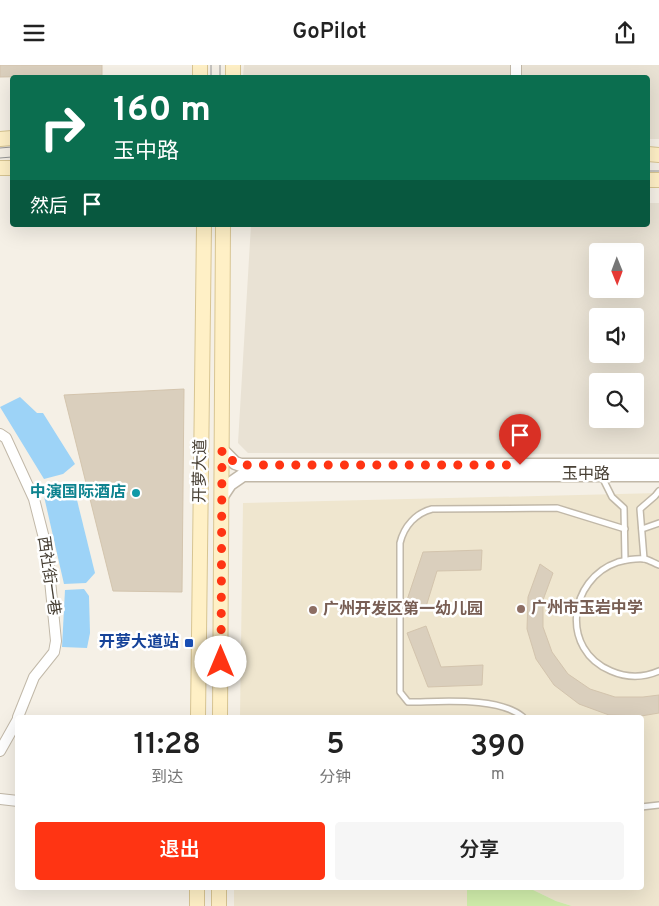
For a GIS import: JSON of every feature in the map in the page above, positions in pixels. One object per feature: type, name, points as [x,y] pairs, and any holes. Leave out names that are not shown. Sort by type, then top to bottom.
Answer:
[{"type":"main road","name":"开萝大道","points":[[198,715],[204,227]]},
{"type":"main road","name":"开萝大道","points":[[220,715],[224,229]]},
{"type":"main road","points":[[204,269],[206,259],[211,257],[215,259],[223,271]]},
{"type":"main road","points":[[196,906],[197,890]]},
{"type":"main road","points":[[219,890],[219,906]]},
{"type":"street","name":"西社街一巷","points":[[0,434],[6,438],[34,499],[47,550],[56,641],[54,652],[34,677],[19,715]]},
{"type":"street","name":"玉中路","points":[[222,450],[235,463],[240,465],[659,465]]},
{"type":"street","name":"玉中路","points":[[222,496],[230,484],[243,475],[659,475]]},
{"type":"street","name":"西社街一巷","points":[[0,751],[15,724]]},
{"type":"street","points":[[0,799],[15,801]]},
{"type":"lane","points":[[601,475],[612,497],[624,509],[625,560]]},
{"type":"lane","points":[[644,559],[640,509],[656,496],[659,491]]},
{"type":"lane","points":[[519,715],[504,708],[480,702],[408,702],[400,692],[400,543],[402,532],[423,511],[432,509],[557,507],[625,529]]},
{"type":"lane","points":[[642,529],[659,523]]},
{"type":"lane","points":[[659,565],[644,559],[625,560],[610,565],[596,574],[586,586],[579,600],[576,615],[578,631],[583,646],[592,659],[605,669],[619,675],[635,677],[651,675],[659,671]]},
{"type":"lane","points":[[644,807],[659,805]]},
{"type":"shaded area","points":[[244,65],[659,65],[659,139],[650,139],[650,75],[243,75]]},
{"type":"shaded area","points":[[650,203],[659,203],[659,454],[248,453],[238,443],[251,227],[650,227]]},
{"type":"shaded area","name":"广州市玉岩中学","points":[[659,493],[659,906],[572,906],[533,890],[644,890],[644,715],[240,715],[243,503]]},
{"type":"shaded area","points":[[234,890],[467,890],[467,906],[234,906]]},
{"type":"green space","points":[[467,890],[533,890],[572,906],[467,906]]},
{"type":"water","points":[[20,397],[37,413],[43,413],[75,464],[63,474],[44,479],[0,407]]},
{"type":"water","points":[[67,485],[76,496],[95,573],[86,583],[64,584],[43,492]]},
{"type":"water","points":[[84,589],[89,596],[90,633],[87,648],[62,647],[65,590]]},
{"type":"building","points":[[0,65],[102,65],[102,75],[10,75],[10,77],[0,77]]},
{"type":"building","name":"中演国际酒店","points":[[184,389],[182,592],[113,591],[64,395]]},
{"type":"building","points":[[482,550],[481,570],[437,571],[425,610],[406,603],[423,552]]},
{"type":"building","points":[[540,564],[553,573],[543,600],[543,627],[552,652],[568,674],[590,689],[615,697],[659,695],[659,713],[644,716],[609,715],[579,704],[554,685],[536,659],[527,629],[528,597]]},
{"type":"building","points":[[426,626],[441,667],[483,665],[482,685],[428,687],[407,633]]},
{"type":"tram line","points":[[211,65],[211,75]]},
{"type":"tram line","points":[[220,65],[220,75]]},
{"type":"tram line","points":[[0,148],[10,147]]},
{"type":"tram line","points":[[0,158],[10,157]]},
{"type":"tram line","points":[[650,171],[659,171]]},
{"type":"place","name":"中演国际酒店","points":[[136,493]]},
{"type":"place","name":"广州市玉岩中学","points":[[521,609]]},
{"type":"place","name":"广州开发区第一幼儿园","points":[[313,610]]},
{"type":"place","name":"开萝大道站","points":[[189,643]]},
{"type":"route","points":[[221,662],[222,450],[235,463],[240,465],[520,465]]}]
